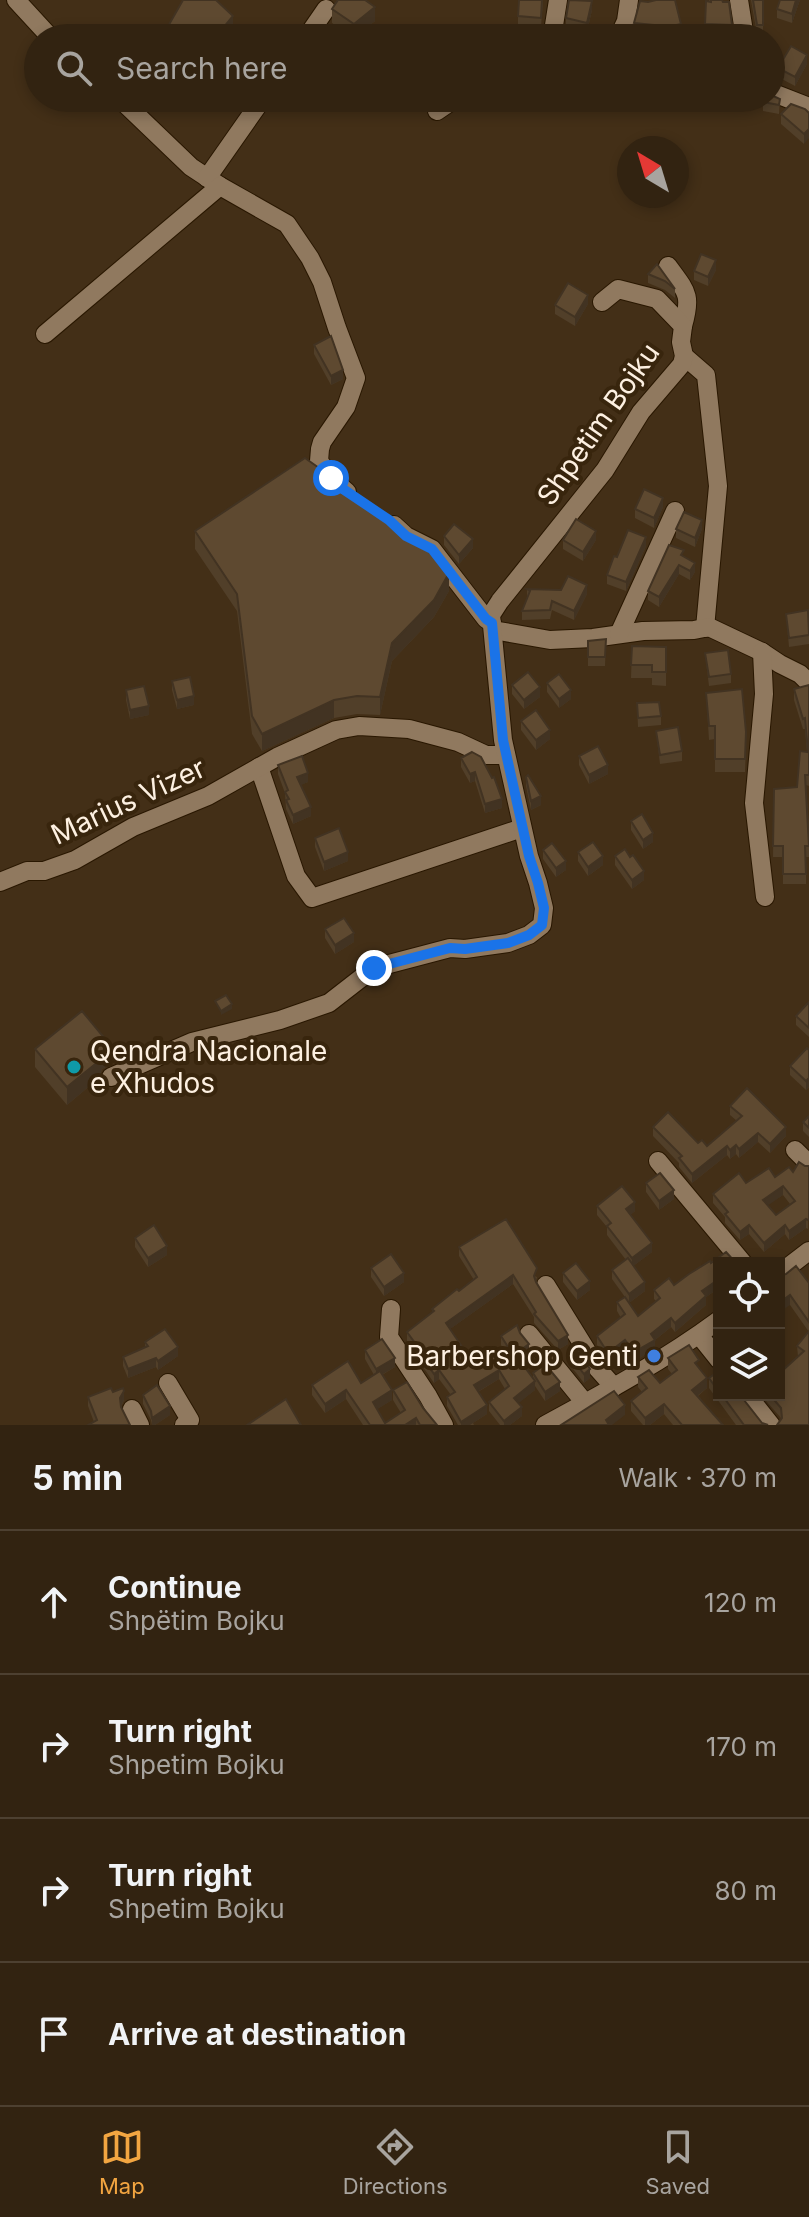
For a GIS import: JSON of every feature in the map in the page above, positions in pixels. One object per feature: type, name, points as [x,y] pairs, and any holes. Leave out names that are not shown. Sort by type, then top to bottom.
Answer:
[{"type":"street","points":[[16,0],[38,24]]},
{"type":"street","points":[[554,24],[558,0]]},
{"type":"street","points":[[625,24],[629,0]]},
{"type":"street","points":[[739,0],[743,24]]},
{"type":"street","points":[[316,24],[326,9]]},
{"type":"street","points":[[785,98],[809,107]]},
{"type":"street","points":[[134,112],[191,167],[287,224],[322,282],[356,378],[346,407],[322,442],[319,461],[343,489],[389,520],[406,536],[432,549],[493,626],[550,640],[709,627],[762,652],[800,674],[809,683]]},
{"type":"street","points":[[45,334],[214,182],[255,112]]},
{"type":"street","points":[[668,266],[683,286],[689,304],[683,326]]},
{"type":"street","name":"Shpetim Bojku","points":[[493,626],[491,615],[500,601],[605,470],[641,412],[682,364],[683,326],[657,299],[618,289],[602,302]]},
{"type":"street","points":[[684,356],[706,375],[718,486],[705,628]]},
{"type":"street","points":[[619,634],[675,511]]},
{"type":"street","points":[[111,1077],[192,1042],[280,1020],[329,1003],[374,968],[450,948],[508,943],[529,935],[542,925],[544,908],[522,828],[501,727],[493,626]]},
{"type":"street","points":[[762,652],[764,694],[754,803],[765,897]]},
{"type":"street","name":"Marius Vizer","points":[[0,882],[27,871],[44,871],[75,860],[133,827],[208,796],[277,757],[336,730],[359,726],[421,731],[458,742],[486,755],[506,755]]},
{"type":"street","points":[[259,767],[296,876],[312,898],[522,828]]},
{"type":"street","points":[[795,1150],[809,1164]]},
{"type":"street","points":[[658,1161],[738,1257]]},
{"type":"street","points":[[785,1269],[809,1251]]},
{"type":"street","points":[[546,1285],[598,1369],[614,1387]]},
{"type":"street","points":[[391,1309],[389,1337],[444,1425]]},
{"type":"street","points":[[545,1425],[614,1387],[713,1324]]},
{"type":"street","points":[[529,1334],[585,1403]]},
{"type":"street","points":[[699,1335],[713,1352]]},
{"type":"street","points":[[168,1383],[190,1420],[184,1425]]},
{"type":"street","points":[[752,1401],[771,1425]]},
{"type":"building","points":[[183,0],[216,0],[233,16],[226,24],[169,24]]},
{"type":"building","points":[[338,0],[365,0],[375,7],[354,24],[332,9]]},
{"type":"building","points":[[519,0],[542,0],[541,18],[518,16]]},
{"type":"building","points":[[569,0],[592,1],[587,23],[566,18]]},
{"type":"building","points":[[675,0],[681,24],[634,23],[640,1]]},
{"type":"building","points":[[753,0],[763,0],[763,24],[757,24]]},
{"type":"building","points":[[780,0],[796,0],[792,14],[777,9]]},
{"type":"building","points":[[706,1],[729,2],[732,24],[705,24]]},
{"type":"building","points":[[791,46],[807,55],[795,77],[785,72],[785,56]]},
{"type":"building","points":[[791,104],[809,113],[809,129],[804,134],[781,114]]},
{"type":"building","points":[[701,254],[716,260],[708,277],[694,271]]},
{"type":"building","points":[[657,264],[675,289],[648,274]]},
{"type":"building","points":[[568,283],[588,295],[575,317],[555,305]]},
{"type":"building","points":[[331,336],[343,370],[331,376],[314,345]]},
{"type":"building","points":[[305,458],[371,505],[438,559],[449,573],[434,600],[392,643],[380,697],[357,696],[334,700],[262,734],[252,716],[237,594],[195,531]]},
{"type":"building","points":[[644,489],[663,498],[654,518],[635,509]]},
{"type":"building","points":[[684,512],[702,520],[695,538],[676,529]]},
{"type":"building","points":[[576,519],[596,531],[583,552],[563,540]]},
{"type":"building","points":[[454,524],[473,539],[459,555],[444,536]]},
{"type":"building","points":[[628,530],[646,537],[626,582],[607,575]]},
{"type":"building","points":[[669,545],[684,550],[681,555],[695,563],[690,571],[679,565],[659,597],[648,591]]},
{"type":"building","points":[[568,576],[587,585],[574,611],[552,601],[550,610],[522,611],[530,591],[527,589],[561,590]]},
{"type":"building","points":[[808,610],[809,635],[789,638],[786,614]]},
{"type":"building","points":[[606,639],[605,657],[588,657],[588,641]]},
{"type":"building","points":[[632,646],[666,647],[666,672],[652,672],[652,665],[631,665]]},
{"type":"building","points":[[728,650],[731,674],[709,677],[705,653]]},
{"type":"building","points":[[528,672],[540,687],[524,700],[512,685]]},
{"type":"building","points":[[559,674],[571,690],[559,699],[547,683]]},
{"type":"building","points":[[190,677],[194,696],[177,700],[172,681]]},
{"type":"building","points":[[809,685],[809,775],[805,775],[809,846],[805,846],[806,874],[783,874],[783,846],[773,846],[774,789],[797,787],[800,751],[808,752],[805,718],[794,689]]},
{"type":"building","points":[[144,686],[149,706],[130,710],[126,690]]},
{"type":"building","points":[[742,689],[745,759],[715,759],[715,726],[709,726],[706,693]]},
{"type":"building","points":[[659,702],[661,716],[638,718],[637,703]]},
{"type":"building","points":[[536,710],[550,730],[536,740],[521,721]]},
{"type":"building","points":[[678,727],[682,751],[660,755],[656,731]]},
{"type":"building","points":[[598,746],[608,765],[589,775],[579,756]]},
{"type":"building","points":[[472,752],[481,757],[494,777],[502,799],[485,804],[475,772],[470,774],[461,758]]},
{"type":"building","points":[[302,756],[308,773],[297,777],[311,807],[293,815],[278,765]]},
{"type":"building","points":[[528,775],[541,796],[531,801],[526,777]]},
{"type":"building","points":[[642,814],[653,833],[643,840],[631,821]]},
{"type":"building","points":[[339,828],[348,852],[324,862],[315,838]]},
{"type":"building","points":[[593,842],[603,856],[588,867],[578,852]]},
{"type":"building","points":[[552,843],[566,861],[556,868],[543,850]]},
{"type":"building","points":[[625,849],[644,871],[632,880],[615,856]]},
{"type":"building","points":[[344,918],[354,933],[335,945],[325,929]]},
{"type":"building","points":[[226,995],[232,1004],[221,1011],[215,1001]]},
{"type":"building","points":[[809,1002],[809,1028],[796,1016]]},
{"type":"building","points":[[82,1011],[111,1046],[102,1051],[99,1061],[67,1087],[35,1049]]},
{"type":"building","points":[[807,1048],[809,1078],[806,1081],[790,1066]]},
{"type":"building","points":[[747,1088],[786,1127],[770,1144],[758,1133],[739,1149],[736,1145],[730,1150],[727,1146],[692,1174],[679,1158],[682,1156],[653,1127],[668,1112],[698,1143],[702,1140],[707,1146],[742,1116],[730,1106]]},
{"type":"building","points":[[799,1162],[809,1166],[809,1219],[789,1231],[785,1225],[764,1243],[749,1225],[740,1232],[713,1194],[739,1173],[746,1183],[769,1168],[775,1177],[789,1167],[793,1172]],"holes":[[[783,1186],[795,1201],[776,1215],[763,1200]]]},
{"type":"building","points":[[660,1173],[674,1190],[659,1201],[646,1183]]},
{"type":"building","points":[[622,1186],[635,1202],[626,1209],[652,1243],[632,1258],[607,1226],[611,1223],[597,1206]]},
{"type":"building","points":[[506,1219],[537,1268],[534,1276],[536,1282],[568,1335],[558,1341],[534,1314],[536,1312],[513,1275],[446,1323],[471,1360],[485,1352],[490,1359],[508,1347],[501,1336],[517,1325],[529,1344],[515,1354],[535,1381],[514,1398],[522,1407],[504,1421],[489,1402],[509,1386],[499,1370],[474,1385],[487,1405],[461,1422],[447,1397],[455,1392],[439,1370],[434,1374],[407,1332],[457,1289],[459,1291],[477,1277],[459,1247]]},
{"type":"building","points":[[154,1225],[167,1246],[148,1258],[135,1238]]},
{"type":"building","points":[[391,1254],[404,1273],[384,1287],[371,1268]]},
{"type":"building","points":[[628,1258],[645,1282],[629,1294],[612,1270]]},
{"type":"building","points":[[713,1262],[713,1283],[702,1291],[706,1296],[675,1323],[671,1318],[651,1334],[655,1340],[634,1352],[625,1340],[608,1353],[597,1336],[625,1314],[617,1302],[625,1297],[638,1316],[660,1298],[654,1290],[669,1278],[674,1285]]},
{"type":"building","points":[[576,1263],[590,1281],[577,1291],[563,1273]]},
{"type":"building","points":[[796,1266],[809,1283],[809,1322],[790,1295],[785,1299],[786,1274]]},
{"type":"building","points":[[165,1329],[178,1347],[158,1361],[156,1358],[128,1369],[123,1357],[148,1346],[145,1342]]},
{"type":"building","points":[[809,1331],[809,1425],[777,1425],[782,1418],[781,1408],[775,1401],[785,1401],[785,1368],[804,1351],[797,1346]]},
{"type":"building","points":[[382,1339],[395,1358],[376,1369],[365,1350]]},
{"type":"building","points":[[689,1345],[699,1360],[695,1363],[707,1378],[692,1390],[723,1425],[682,1425],[664,1404],[645,1418],[631,1401],[647,1388],[638,1377],[649,1370],[660,1383],[677,1370],[668,1358]]},
{"type":"building","points":[[578,1350],[590,1369],[584,1374],[570,1356]]},
{"type":"building","points":[[348,1361],[361,1383],[380,1371],[392,1390],[373,1402],[385,1423],[405,1410],[393,1390],[407,1382],[437,1425],[420,1425],[416,1418],[405,1425],[370,1425],[346,1390],[325,1404],[312,1385]]},
{"type":"building","points":[[545,1364],[560,1382],[545,1392],[533,1373]]},
{"type":"building","points":[[157,1385],[170,1406],[152,1418],[143,1395]]},
{"type":"building","points":[[111,1388],[113,1392],[123,1388],[121,1407],[130,1425],[88,1425],[97,1420],[88,1397]]},
{"type":"building","points":[[614,1391],[625,1405],[606,1420],[609,1425],[561,1425]]},
{"type":"building","points":[[286,1399],[301,1425],[247,1425]]},
{"type":"building","points":[[726,1401],[745,1401],[762,1423],[768,1425],[744,1425]]},
{"type":"place","name":"Qendra Nacionale e Xhudos","points":[[74,1067]]},
{"type":"place","name":"Barbershop Genti","points":[[654,1356]]},
{"type":"route","points":[[331,478],[406,536],[432,549],[492,623],[503,740],[522,828],[544,908],[542,925],[529,935],[508,943],[450,948],[374,968]]}]
